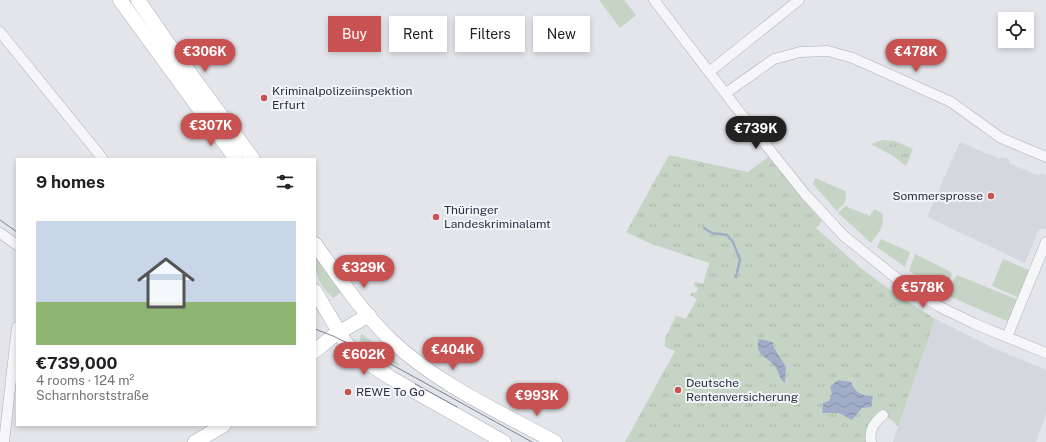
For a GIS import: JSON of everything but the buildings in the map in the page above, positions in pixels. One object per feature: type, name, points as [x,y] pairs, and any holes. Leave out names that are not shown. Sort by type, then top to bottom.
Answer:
[{"type":"main road","points":[[120,0],[197,95],[252,158]]},
{"type":"main road","points":[[138,0],[235,158]]},
{"type":"main road","points":[[316,245],[369,315],[392,341],[431,372],[553,442]]},
{"type":"main road","points":[[316,293],[339,332],[352,350],[372,367],[504,442]]},
{"type":"main road","points":[[316,350],[339,332],[369,315]]},
{"type":"main road","points":[[195,442],[216,427]]},
{"type":"street","points":[[654,0],[710,74],[805,194],[849,241],[900,281],[938,306],[975,324],[1046,353]]},
{"type":"street","points":[[710,74],[799,0]]},
{"type":"street","points":[[0,32],[102,158]]},
{"type":"street","points":[[726,93],[774,60],[800,52],[828,51],[853,58],[950,102],[998,136],[1046,157]]},
{"type":"street","points":[[0,233],[16,244]]},
{"type":"street","points":[[1006,337],[1046,242]]},
{"type":"street","points":[[4,442],[16,336]]},
{"type":"street","points":[[871,442],[870,434],[872,426],[883,415]]},
{"type":"shaded area","name":"Sommersprosse","points":[[960,142],[1000,159],[1001,157],[1006,158],[1010,160],[1009,163],[1039,176],[1040,173],[1046,175],[1046,229],[1039,229],[1025,263],[927,217]]},
{"type":"shaded area","points":[[935,319],[989,346],[1046,370],[1046,414],[1036,442],[893,442]]},
{"type":"green space","points":[[599,0],[624,0],[636,15],[620,28]]},
{"type":"green space","points":[[883,140],[895,141],[913,149],[906,166],[893,156],[871,144]]},
{"type":"green space","points":[[669,155],[748,172],[768,157],[822,221],[816,228],[862,269],[893,292],[935,319],[898,427],[893,421],[883,415],[871,422],[869,425],[869,442],[625,442],[675,351],[665,347],[665,338],[676,316],[686,319],[697,299],[690,295],[692,292],[696,293],[698,288],[694,286],[695,282],[703,284],[709,263],[649,243],[626,232]]},
{"type":"green space","points":[[815,178],[845,191],[846,199],[837,211],[813,184]]},
{"type":"green space","points":[[845,206],[870,216],[874,209],[882,213],[882,225],[879,233],[871,243],[838,213]]},
{"type":"green space","points":[[881,239],[910,252],[905,267],[877,247]]},
{"type":"green space","points":[[316,253],[344,291],[333,298],[323,287],[316,271]]},
{"type":"green space","points":[[915,254],[951,272],[952,275],[942,291],[909,271]]},
{"type":"green space","points":[[1003,259],[1031,271],[1020,298],[992,286]]},
{"type":"green space","points":[[957,275],[1016,299],[1018,301],[1009,322],[946,295]]},
{"type":"green space","points":[[362,334],[399,364],[398,366],[362,347],[360,338]]},
{"type":"water","points":[[759,339],[773,342],[773,346],[786,367],[785,383],[781,379],[775,366],[759,351]]},
{"type":"water","points":[[838,380],[851,382],[859,393],[873,396],[871,407],[862,408],[852,420],[839,413],[822,413],[823,403],[829,401],[832,394],[830,387]]},
{"type":"waterway","points":[[704,228],[712,233],[727,235],[733,242],[740,260],[736,277]]},
{"type":"tram line","points":[[0,220],[16,231]]},
{"type":"tram line","points":[[316,329],[387,362],[532,442]]},
{"type":"tram line","points":[[415,384],[457,407]]},
{"type":"place","name":"Kriminalpolizeiinspektion Erfurt","points":[[264,98]]},
{"type":"place","name":"Sommersprosse","points":[[991,196]]},
{"type":"place","name":"Thüringer Landeskriminalamt","points":[[436,217]]},
{"type":"place","name":"Deutsche Rentenversicherung","points":[[678,390]]},
{"type":"place","name":"REWE To Go","points":[[348,392]]}]
